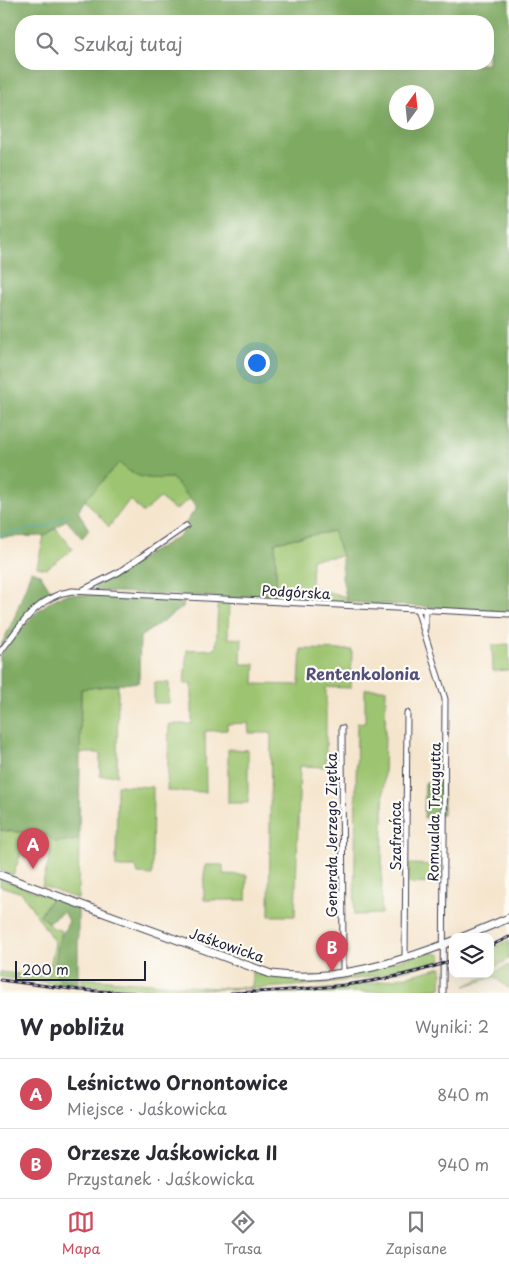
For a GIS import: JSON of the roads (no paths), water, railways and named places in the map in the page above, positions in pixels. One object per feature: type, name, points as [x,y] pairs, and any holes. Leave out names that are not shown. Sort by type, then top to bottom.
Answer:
[{"type":"street","name":"Podgórska","points":[[82,591],[118,572],[186,526]]},
{"type":"street","name":"Podgórska","points":[[0,652],[33,610],[46,600],[66,592],[82,591],[509,614]]},
{"type":"street","name":"Romualda Traugutta","points":[[417,609],[445,699],[443,993]]},
{"type":"street","name":"Romualda Traugutta","points":[[425,609],[426,633]]},
{"type":"street","name":"Szafrańca","points":[[406,959],[407,713]]},
{"type":"street","name":"Generała Jerzego Ziętka","points":[[342,728],[343,972]]},
{"type":"street","name":"Jaśkowicka","points":[[0,876],[272,974],[296,978],[343,972],[406,959],[449,943]]},
{"type":"street","points":[[473,933],[509,918]]},
{"type":"waterway","points":[[0,534],[45,527],[69,514]]},
{"type":"railway","points":[[494,944],[509,937]]},
{"type":"railway","points":[[231,993],[344,985],[399,976],[449,961]]},
{"type":"railway","points":[[0,980],[79,990],[134,993]]},
{"type":"place","name":"Leśnictwo Ornontowice","points":[[33,869]]},
{"type":"place","name":"Orzesze Jaśkowicka II","points":[[332,972]]},
{"type":"district","name":"Rentenkolonia","points":[[363,673]]}]
